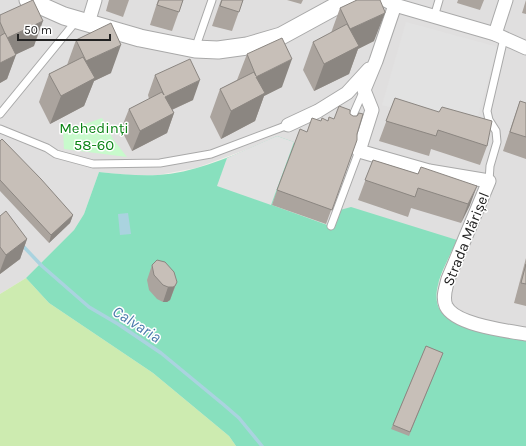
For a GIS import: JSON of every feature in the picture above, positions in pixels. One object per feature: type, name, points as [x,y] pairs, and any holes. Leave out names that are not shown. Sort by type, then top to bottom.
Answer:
[{"type":"street","points":[[28,0],[64,16],[140,38],[195,49],[218,50],[247,46],[281,36],[347,0]]},
{"type":"street","points":[[83,22],[95,0]]},
{"type":"street","points":[[500,36],[506,0]]},
{"type":"street","points":[[359,151],[372,110],[364,90],[376,61],[390,3],[500,36],[526,48]]},
{"type":"street","points":[[288,125],[318,111],[347,93],[376,61]]},
{"type":"street","name":"Strada Mărișel","points":[[359,151],[429,172],[490,181],[448,279],[444,296],[446,306],[451,313],[462,319],[486,327],[526,334]]},
{"type":"lane","points":[[195,49],[212,0]]},
{"type":"lane","points":[[434,17],[439,0]]},
{"type":"lane","points":[[0,114],[83,22]]},
{"type":"lane","points":[[490,181],[490,166],[497,142],[496,131],[489,120],[487,111],[500,36]]},
{"type":"lane","points":[[349,126],[364,90]]},
{"type":"lane","points":[[0,128],[47,148],[56,154],[93,164],[160,163],[211,154],[288,125]]},
{"type":"lane","points":[[246,141],[248,150]]},
{"type":"lane","points":[[331,226],[359,151]]},
{"type":"shaded area","points":[[0,0],[526,0],[526,340],[465,327],[451,322],[438,308],[436,297],[438,284],[457,241],[333,227],[272,205],[248,149],[196,168],[158,175],[129,175],[99,172],[84,214],[74,230],[26,278],[0,294]]},
{"type":"shaded area","points":[[406,22],[498,47],[474,129],[382,105]]},
{"type":"shaded area","points":[[277,136],[294,142],[271,205],[217,186],[227,158]]},
{"type":"green space","name":"Mehedinți 58-60","points":[[102,118],[113,139],[127,157],[64,149],[63,132]]},
{"type":"green space","points":[[277,136],[294,142],[295,144],[272,205],[333,227],[340,210],[351,207],[457,240],[439,280],[436,297],[438,306],[443,314],[458,324],[477,330],[526,340],[526,446],[236,446],[229,436],[153,373],[49,303],[26,278],[74,230],[84,214],[99,172],[158,175],[189,170],[219,161]]},
{"type":"green space","points":[[26,278],[49,303],[153,373],[229,436],[236,446],[0,446],[0,294]]},
{"type":"water","points":[[128,213],[131,234],[120,235],[118,214]]},
{"type":"building","points":[[33,0],[43,21],[7,38],[0,22],[0,15]]},
{"type":"building","points":[[159,0],[183,0],[179,12],[157,5]]},
{"type":"building","points":[[222,0],[243,0],[239,12],[220,6]]},
{"type":"building","points":[[357,0],[380,0],[385,13],[350,29],[340,8]]},
{"type":"building","points":[[111,23],[121,45],[86,61],[76,40]]},
{"type":"building","points":[[347,24],[359,46],[324,64],[313,42]]},
{"type":"building","points":[[5,33],[16,55],[0,63],[0,36]]},
{"type":"building","points":[[282,38],[292,59],[256,77],[265,93],[231,111],[220,89],[254,72],[256,76],[247,54]]},
{"type":"building","points":[[83,57],[95,78],[61,96],[49,74]]},
{"type":"building","points":[[190,59],[200,80],[165,97],[174,113],[140,131],[129,109],[162,92],[164,95],[155,75]]},
{"type":"building","points":[[395,98],[439,112],[442,107],[492,121],[487,146],[438,130],[436,136],[386,121]]},
{"type":"building","points":[[520,101],[526,103],[526,137],[510,132]]},
{"type":"building","points":[[339,106],[350,110],[350,114],[353,116],[357,116],[359,113],[363,114],[357,134],[357,140],[332,210],[277,190],[300,129],[307,132],[312,118],[321,121],[322,118],[328,121],[329,117],[334,119]]},
{"type":"building","points":[[2,139],[73,215],[51,235],[0,180],[0,141]]},
{"type":"building","points":[[373,160],[418,174],[421,167],[477,186],[468,204],[418,188],[415,197],[365,180]]},
{"type":"building","points":[[6,211],[27,239],[6,255],[0,247],[0,216]]},
{"type":"building","points":[[157,260],[165,262],[174,272],[177,282],[175,286],[168,287],[163,285],[154,275],[152,265]]},
{"type":"building","points":[[526,264],[526,284],[521,283]]},
{"type":"building","points":[[426,346],[443,353],[410,432],[393,425]]},
{"type":"waterway","name":"Calvaria","points":[[22,245],[42,266],[89,307],[118,324],[161,353],[224,405],[239,418],[262,446]]}]
